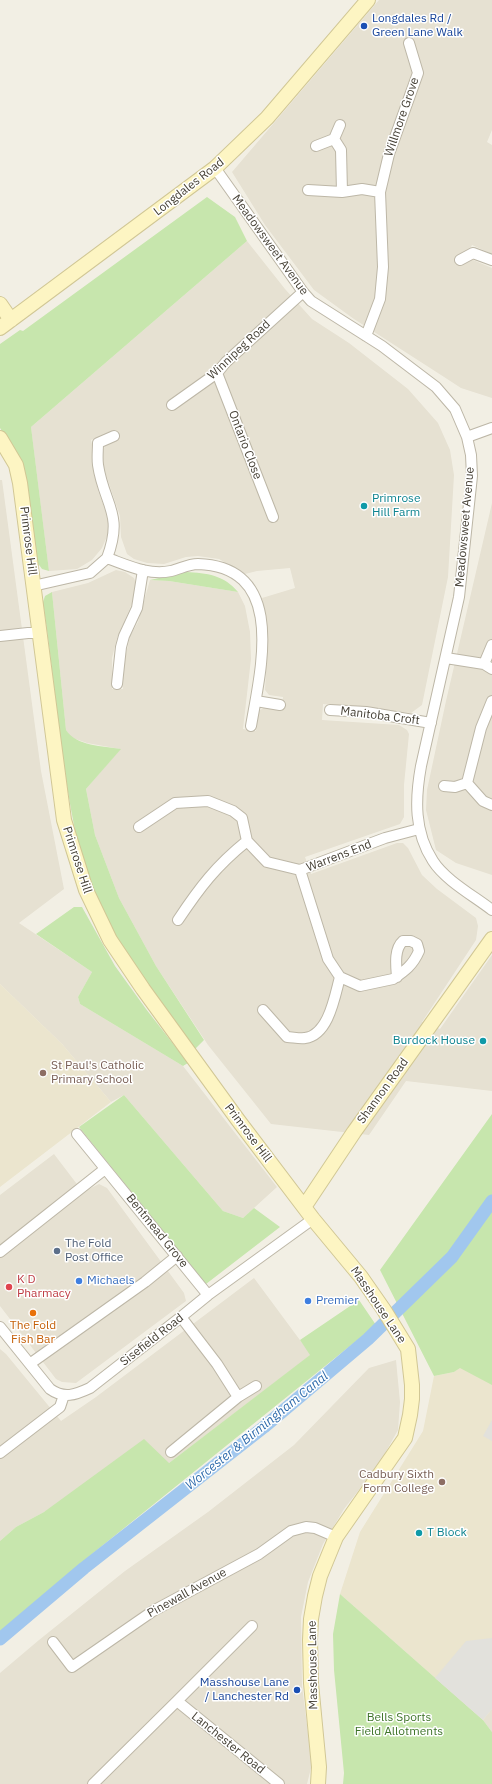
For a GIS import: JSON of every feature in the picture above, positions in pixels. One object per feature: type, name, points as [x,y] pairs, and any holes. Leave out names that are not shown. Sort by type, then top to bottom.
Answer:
[{"type":"street","name":"Longdales Road","points":[[5,324],[215,168],[267,118],[368,0]]},
{"type":"street","name":"Willmore Grove","points":[[366,336],[380,299],[383,267],[380,192],[389,154],[418,73],[409,42]]},
{"type":"street","points":[[316,146],[334,139],[340,125]]},
{"type":"street","points":[[334,139],[341,150],[342,192]]},
{"type":"street","name":"Meadowsweet Avenue","points":[[215,168],[302,292],[311,301],[366,336],[406,364],[446,397],[455,409],[467,437],[471,455],[472,476],[459,597],[417,789],[419,829],[433,862],[451,879],[492,910]]},
{"type":"street","points":[[308,190],[342,192],[362,189],[380,192]]},
{"type":"street","points":[[460,260],[473,254],[492,260]]},
{"type":"street","name":"Winnipeg Road","points":[[172,405],[217,373],[226,362],[302,292]]},
{"type":"street","points":[[0,304],[5,324]]},
{"type":"street","name":"Ontario Close","points":[[217,373],[273,517]]},
{"type":"street","points":[[467,437],[492,428]]},
{"type":"street","points":[[34,586],[90,573],[107,558],[112,543],[114,519],[98,464],[98,443],[114,436]]},
{"type":"street","name":"Primrose Hill","points":[[0,438],[16,465],[20,483],[64,820],[86,890],[110,940],[143,988],[238,1120],[313,1219]]},
{"type":"street","points":[[107,558],[143,570],[171,571],[197,564],[220,567],[245,580],[256,600],[262,622],[263,655],[252,726]]},
{"type":"street","points":[[117,684],[121,647],[124,636],[137,608],[143,570]]},
{"type":"street","points":[[0,636],[40,633]]},
{"type":"street","points":[[446,658],[488,667],[492,645]]},
{"type":"street","points":[[256,701],[280,705]]},
{"type":"street","points":[[467,783],[481,728],[492,701]]},
{"type":"street","name":"Manitoba Croft","points":[[330,710],[366,712],[431,723]]},
{"type":"street","points":[[444,786],[455,787],[467,783]]},
{"type":"street","points":[[467,783],[484,801],[492,805]]},
{"type":"street","points":[[139,827],[175,803],[208,801],[233,811],[242,818],[247,841],[267,862],[300,870]]},
{"type":"street","name":"Warrens End","points":[[340,977],[328,959],[300,870],[385,838],[419,829]]},
{"type":"street","points":[[178,920],[200,886],[227,857],[247,841]]},
{"type":"street","name":"Shannon Road","points":[[304,1207],[354,1132],[492,938]]},
{"type":"street","points":[[263,1010],[287,1037],[305,1038],[315,1035],[322,1029],[331,1010],[340,977],[360,986],[393,980],[397,977]]},
{"type":"street","name":"Bentmead Grove","points":[[77,1134],[208,1294]]},
{"type":"street","points":[[0,1252],[105,1169]]},
{"type":"street","name":"Sisefield Road","points":[[64,1395],[71,1396],[90,1388],[208,1294],[313,1219]]},
{"type":"street","name":"Masshouse Lane","points":[[313,1219],[361,1277],[384,1310],[408,1349],[412,1385],[410,1415],[405,1438],[336,1537],[320,1576],[311,1619],[311,1683],[319,1767],[318,1784]]},
{"type":"street","points":[[31,1363],[145,1282],[177,1256]]},
{"type":"street","points":[[181,1317],[217,1364],[238,1397]]},
{"type":"street","points":[[0,1326],[31,1363],[50,1389],[57,1394],[64,1395],[60,1407],[0,1453]]},
{"type":"street","points":[[171,1452],[238,1397],[256,1386]]},
{"type":"street","name":"Pinewall Avenue","points":[[53,1642],[72,1667],[153,1611],[259,1554],[291,1531],[306,1527],[315,1528],[336,1537]]},
{"type":"street","points":[[93,1784],[252,1626]]},
{"type":"street","name":"Lanchester Road","points":[[177,1701],[280,1784]]},
{"type":"shaded area","points":[[379,0],[492,0],[492,130],[487,142],[492,145],[492,254],[472,245],[466,257],[492,268],[492,398],[461,388],[354,319],[314,290],[265,225],[232,172]]},
{"type":"shaded area","points":[[247,241],[285,289],[312,319],[349,343],[408,389],[438,423],[450,450],[454,475],[448,577],[422,705],[411,713],[323,704],[322,720],[399,725],[407,730],[409,734],[404,785],[404,817],[400,824],[305,857],[311,874],[397,843],[403,843],[408,848],[422,875],[437,889],[476,918],[478,926],[476,940],[422,1022],[440,1029],[492,955],[492,1091],[406,1081],[369,1135],[271,1124],[208,1045],[156,966],[119,898],[95,835],[86,789],[120,749],[87,743],[70,737],[66,730],[52,592],[88,583],[116,570],[125,572],[134,578],[137,586],[134,599],[117,638],[112,658],[112,689],[123,689],[122,672],[130,636],[138,622],[150,580],[169,581],[238,592],[245,606],[250,632],[251,659],[243,729],[256,731],[258,711],[264,708],[282,711],[283,697],[269,695],[265,690],[268,633],[262,598],[295,588],[290,568],[257,571],[245,574],[219,559],[198,556],[186,557],[164,564],[147,563],[134,559],[127,554],[121,537],[120,516],[102,463],[105,445],[118,438],[116,430],[91,440],[94,453],[92,464],[98,491],[109,523],[108,534],[102,548],[92,560],[77,569],[49,571],[31,427]]},
{"type":"shaded area","points":[[0,480],[2,480],[41,771],[64,889],[19,923],[92,972],[78,997],[80,1004],[183,1066],[277,1187],[243,1218],[223,1211],[124,1095],[111,1102],[62,1044],[0,984]]},
{"type":"shaded area","points":[[492,503],[492,875],[456,863],[436,850],[426,810],[427,790],[446,701]]},
{"type":"shaded area","name":"St Paul's Catholic Primary School","points":[[0,984],[62,1044],[111,1102],[0,1187]]},
{"type":"shaded area","points":[[54,1154],[83,1192],[99,1184],[107,1188],[184,1293],[186,1301],[76,1383],[62,1382],[56,1379],[0,1306],[0,1195]]},
{"type":"shaded area","points":[[254,1278],[311,1355],[169,1463],[44,1512],[16,1527],[0,1541],[0,1349],[6,1354],[61,1421],[96,1397]]},
{"type":"shaded area","name":"Cadbury Sixth Form College","points":[[492,1343],[492,1709],[483,1720],[340,1594],[360,1532],[423,1431],[434,1376],[454,1372]]},
{"type":"shaded area","points":[[396,1360],[400,1402],[398,1430],[379,1464],[344,1509],[323,1544],[308,1582],[301,1617],[302,1686],[312,1764],[307,1784],[0,1784],[0,1673],[125,1571],[208,1512],[294,1445],[369,1368]]},
{"type":"shaded area","points":[[492,1420],[492,1441],[483,1436]]},
{"type":"shaded area","points":[[492,1638],[492,1709],[483,1720],[435,1678],[466,1641]]},
{"type":"shaded area","points":[[492,1709],[492,1732],[483,1720]]},
{"type":"green space","points":[[207,197],[235,217],[247,241],[31,427],[49,571],[42,569],[37,562],[27,483],[19,457],[0,428],[0,344],[20,330],[23,331]]},
{"type":"green space","points":[[186,572],[208,574],[221,578],[233,586],[238,592],[169,581],[150,580]]},
{"type":"green space","points":[[52,592],[66,730],[70,735],[83,742],[98,746],[121,749],[86,789],[95,835],[119,898],[156,966],[204,1040],[195,1049],[146,983],[123,949],[103,913],[89,882],[75,831],[66,779],[43,602],[45,596]]},
{"type":"green space","points":[[74,907],[82,907],[115,966],[188,1063],[183,1066],[80,1004],[78,997],[92,972],[36,934]]},
{"type":"green space","points":[[124,1095],[223,1211],[243,1218],[254,1208],[280,1227],[206,1284],[79,1127]]},
{"type":"green space","points":[[492,1114],[492,1385],[460,1368],[454,1372],[434,1376],[380,1270]]},
{"type":"green space","points":[[359,1300],[376,1325],[92,1554],[0,1632],[0,1541],[16,1527],[44,1512],[144,1439],[169,1463],[310,1355],[300,1340]]},
{"type":"green space","name":"Bells Sports Field Allotments","points":[[340,1594],[483,1720],[492,1732],[492,1784],[343,1784],[344,1773],[334,1670],[333,1634]]},
{"type":"waterway","name":"Worcester & Birmingham Canal","points":[[0,1639],[84,1568],[264,1427],[368,1339],[452,1257],[492,1201]]},
{"type":"place","name":"Longdales Rd / Green Lane Walk","points":[[364,26]]},
{"type":"place","name":"Primrose Hill Farm","points":[[364,506]]},
{"type":"place","name":"Burdock House","points":[[483,1041]]},
{"type":"place","name":"St Paul's Catholic Primary School","points":[[43,1073]]},
{"type":"place","name":"The Fold Post Office","points":[[57,1251]]},
{"type":"place","name":"Michaels","points":[[79,1281]]},
{"type":"place","name":"K D Pharmacy","points":[[9,1287]]},
{"type":"place","name":"Premier","points":[[308,1301]]},
{"type":"place","name":"The Fold Fish Bar","points":[[33,1313]]},
{"type":"place","name":"Cadbury Sixth Form College","points":[[442,1482]]},
{"type":"place","name":"T Block","points":[[419,1533]]},
{"type":"place","name":"Masshouse Lane / Lanchester Rd","points":[[297,1690]]}]
